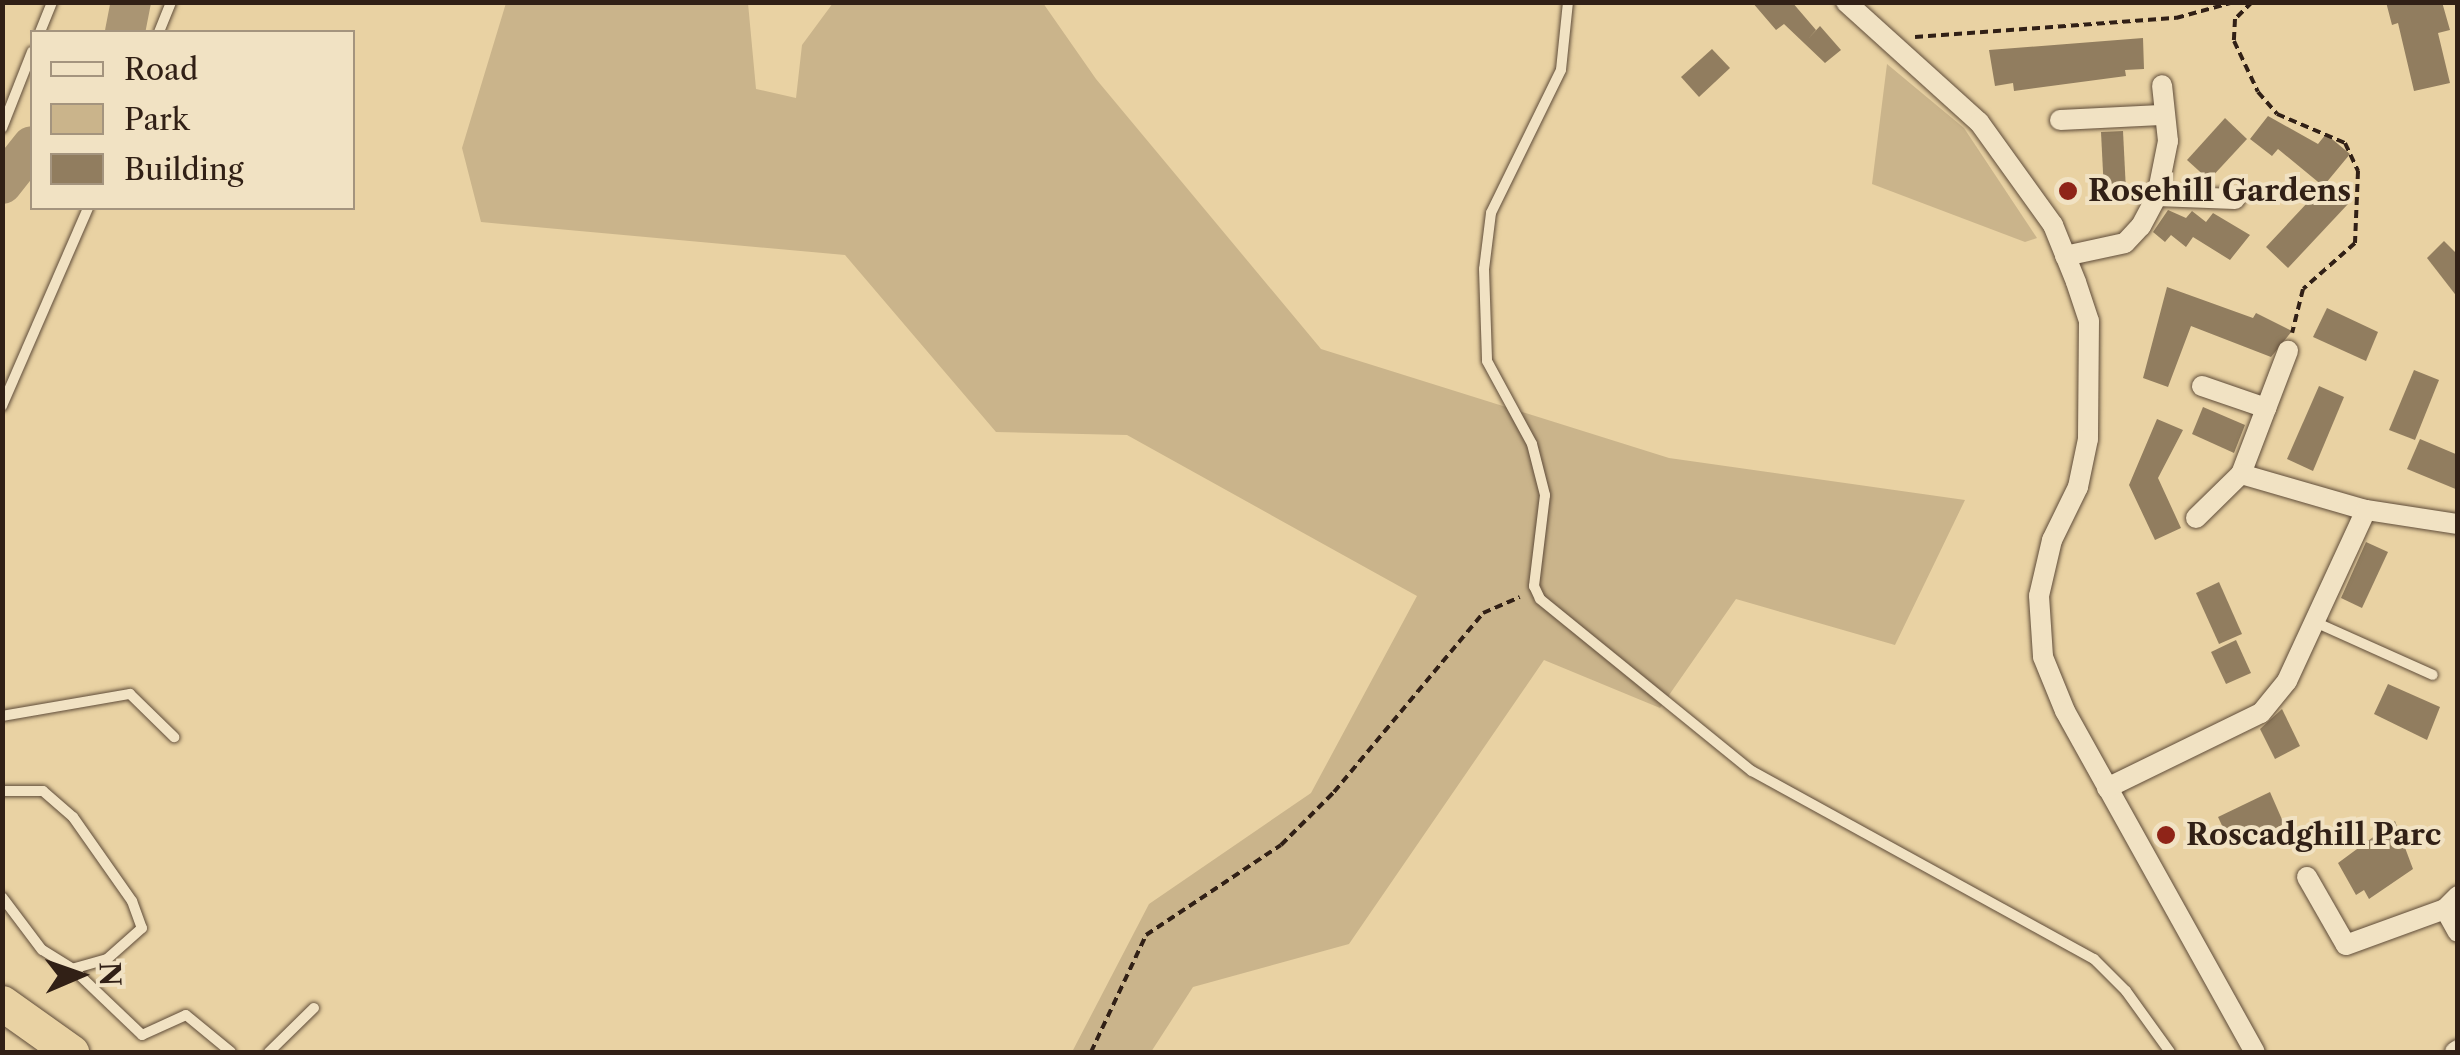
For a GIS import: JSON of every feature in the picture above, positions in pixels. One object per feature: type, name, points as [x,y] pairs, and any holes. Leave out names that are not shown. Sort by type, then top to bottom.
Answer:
[{"type":"highway","points":[[2,1003],[71,1052]]},
{"type":"street","points":[[1846,2],[1979,122],[2053,225],[2090,321],[2092,379],[2078,487],[2052,540],[2039,596],[2043,657],[2065,712],[2255,1052]]},
{"type":"street","points":[[2065,256],[2124,243],[2157,196],[2168,141],[2162,114],[2162,85]]},
{"type":"street","points":[[2060,120],[2162,114]]},
{"type":"street","points":[[2157,196],[2235,199]]},
{"type":"street","points":[[2196,518],[2240,474],[2288,351]]},
{"type":"street","points":[[2202,386],[2266,408]]},
{"type":"street","points":[[2240,474],[2366,510],[2458,524]]},
{"type":"street","points":[[2107,788],[2262,713],[2287,680],[2366,510]]},
{"type":"street","points":[[2307,877],[2346,945],[2451,903],[2458,932]]},
{"type":"lane","points":[[41,30],[52,2]]},
{"type":"lane","points":[[161,30],[171,2]]},
{"type":"lane","points":[[1568,2],[1561,70],[1492,214],[1484,269],[1487,362],[1532,444],[1545,496],[1534,586],[1540,600],[1752,771],[2094,960],[2126,991],[2170,1052]]},
{"type":"lane","points":[[2,128],[30,57]]},
{"type":"lane","points":[[2,406],[87,210]]},
{"type":"lane","points":[[2314,621],[2434,674]]},
{"type":"lane","points":[[2,716],[130,694],[174,737]]},
{"type":"lane","points":[[2,791],[32,789],[52,797],[88,833],[142,920],[139,934],[107,960],[73,970]]},
{"type":"lane","points":[[2,897],[42,950],[73,970],[142,1035],[186,1016],[232,1052]]},
{"type":"lane","points":[[269,1052],[314,1008]]},
{"type":"path","points":[[1885,39],[2176,18],[2234,2]]},
{"type":"path","points":[[2252,2],[2235,19],[2234,41],[2258,92],[2276,114],[2345,143],[2358,171],[2355,243],[2302,289],[2288,351]]},
{"type":"path","points":[[1091,1052],[1146,935],[1280,845],[1334,792],[1483,613],[1534,586]]},
{"type":"green space","points":[[506,3],[748,3],[756,89],[796,98],[802,45],[833,3],[1043,3],[1096,79],[1321,349],[1669,458],[1965,500],[1895,645],[1736,599],[1660,708],[1544,660],[1349,944],[1193,987],[1151,1052],[1072,1052],[1149,904],[1311,793],[1417,596],[1127,435],[996,432],[845,255],[481,222],[462,148]]},
{"type":"green space","points":[[1887,64],[1964,128],[2037,238],[2025,242],[1872,184]]},
{"type":"building","points":[[1752,2],[1792,2],[1816,30],[1808,39],[1820,26],[1841,50],[1825,63],[1784,24],[1776,30]]},
{"type":"building","points":[[2386,2],[2442,2],[2450,30],[2438,33],[2450,83],[2414,91],[2398,23],[2392,25]]},
{"type":"building","points":[[2143,38],[2144,69],[2125,70],[2126,76],[2014,91],[2013,83],[1995,86],[1989,50]]},
{"type":"building","points":[[1712,49],[1730,68],[1699,97],[1681,77]]},
{"type":"building","points":[[2268,116],[2318,144],[2326,134],[2350,154],[2326,183],[2348,204],[2288,268],[2266,247],[2323,186],[2278,149],[2272,156],[2250,139]]},
{"type":"building","points":[[2225,118],[2247,139],[2209,180],[2187,160]]},
{"type":"building","points":[[2123,131],[2126,191],[2104,192],[2101,132]]},
{"type":"building","points":[[2168,210],[2186,218],[2192,211],[2206,222],[2213,213],[2250,235],[2230,260],[2193,237],[2186,247],[2171,235],[2165,242],[2153,232]]},
{"type":"building","points":[[2444,241],[2458,255],[2458,298],[2427,258]]},
{"type":"building","points":[[2167,287],[2253,318],[2256,313],[2292,331],[2271,357],[2191,326],[2168,387],[2143,378]]},
{"type":"building","points":[[2327,308],[2378,332],[2366,361],[2313,337]]},
{"type":"building","points":[[2414,370],[2439,380],[2415,440],[2389,430]]},
{"type":"building","points":[[2319,386],[2344,397],[2313,471],[2287,459]]},
{"type":"building","points":[[2203,407],[2245,425],[2234,453],[2192,434]]},
{"type":"building","points":[[2157,419],[2183,430],[2158,478],[2181,528],[2155,540],[2129,485]]},
{"type":"building","points":[[2420,439],[2458,455],[2458,490],[2407,469]]},
{"type":"building","points":[[2366,542],[2388,552],[2362,608],[2341,598]]},
{"type":"building","points":[[2219,582],[2242,634],[2219,644],[2196,593]]},
{"type":"building","points":[[2236,640],[2251,673],[2226,684],[2211,652]]},
{"type":"building","points":[[2388,684],[2440,707],[2427,740],[2374,714]]},
{"type":"building","points":[[2282,709],[2300,746],[2275,759],[2260,729]]},
{"type":"building","points":[[2270,792],[2284,824],[2233,849],[2218,817]]},
{"type":"building","points":[[2395,821],[2413,869],[2369,899],[2364,890],[2356,895],[2338,863]]},
{"type":"waterway","points":[[125,30],[131,2]]},
{"type":"waterway","points":[[2,184],[30,149]]},
{"type":"place","name":"Rosehill Gardens","points":[[2068,191]]},
{"type":"place","name":"Roscadghill Parc","points":[[2166,835]]}]
